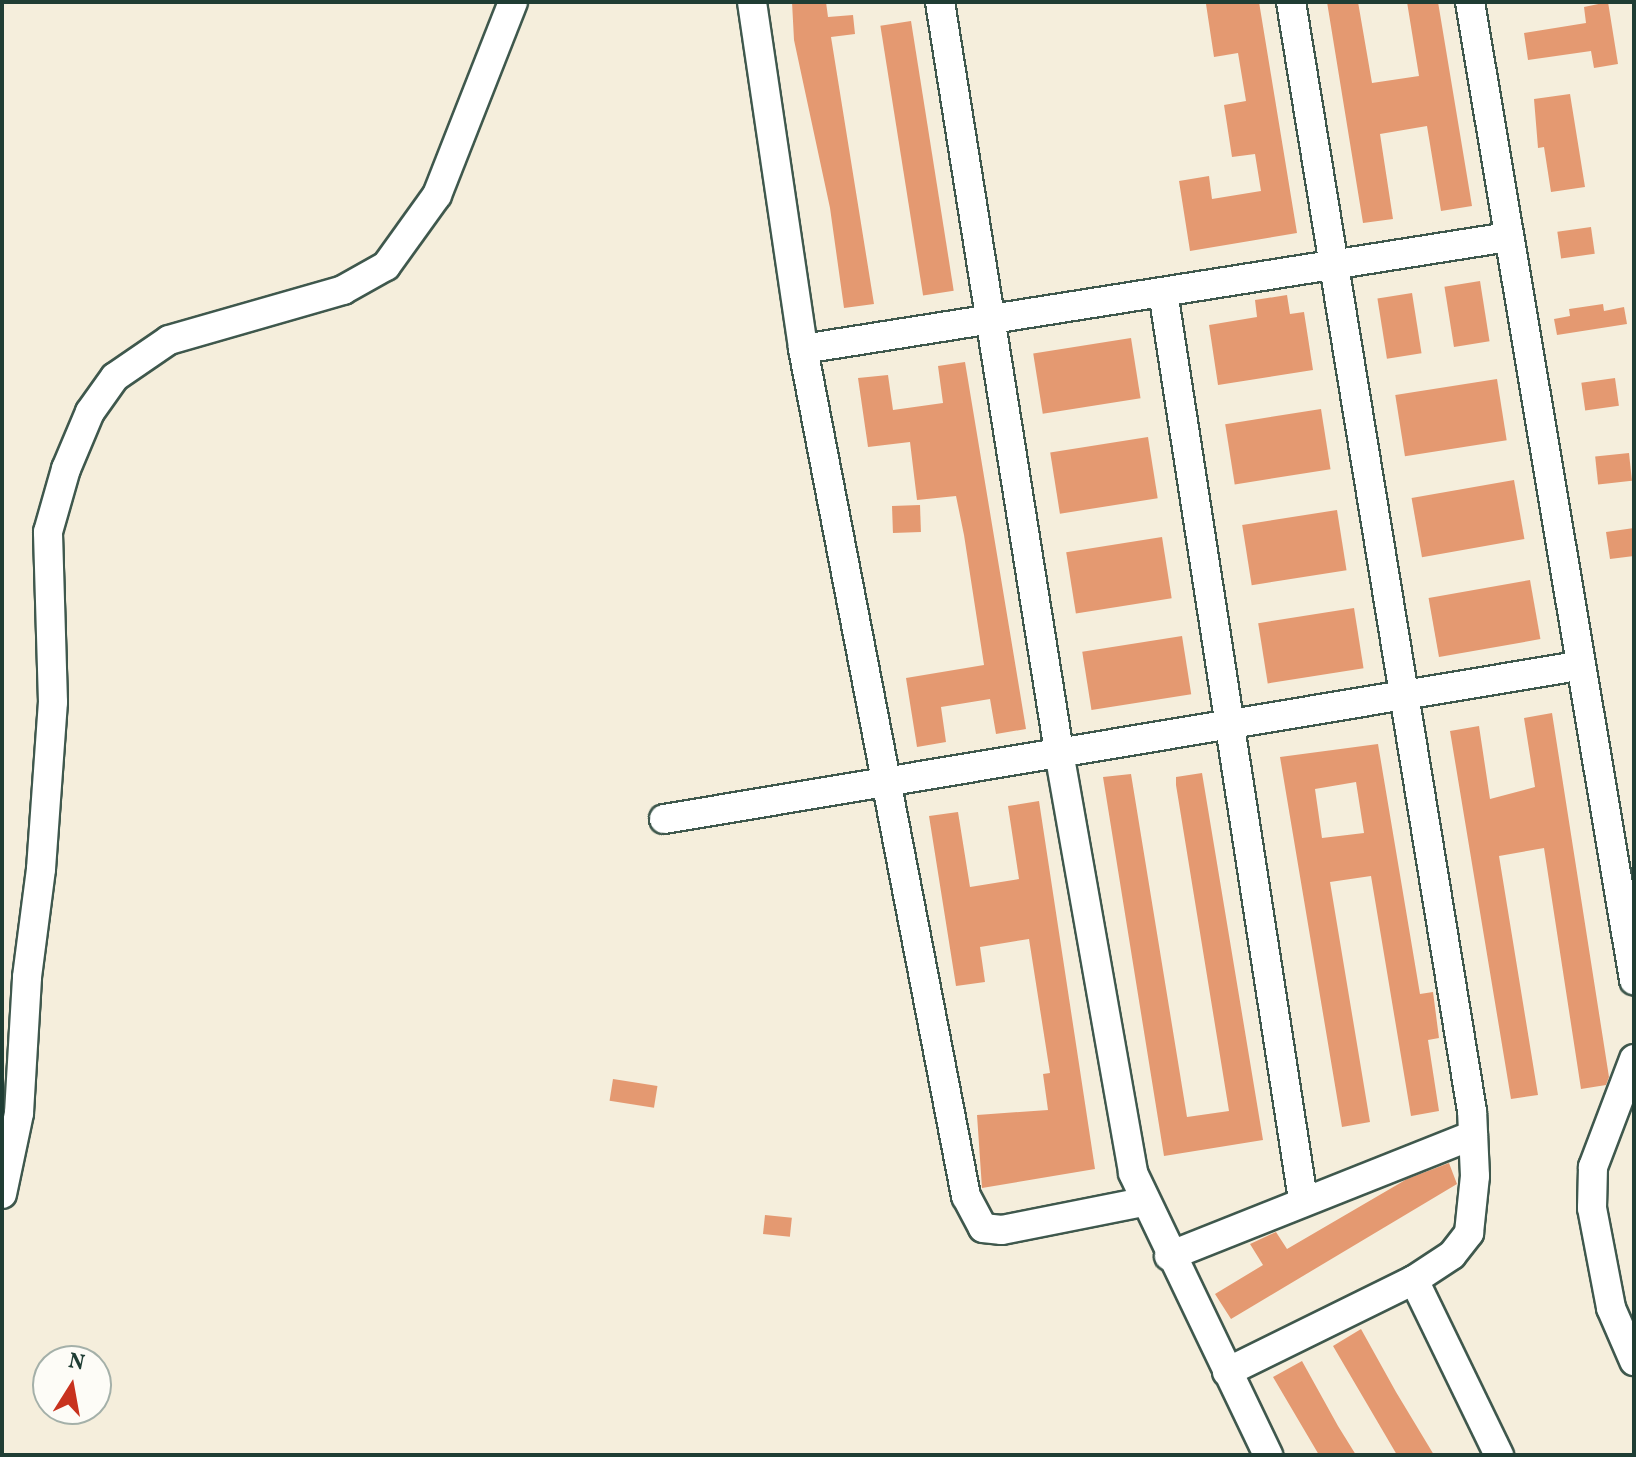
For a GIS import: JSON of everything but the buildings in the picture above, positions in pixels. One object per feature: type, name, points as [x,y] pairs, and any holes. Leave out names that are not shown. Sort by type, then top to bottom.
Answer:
[{"type":"street","points":[[2,1194],[19,1113],[27,977],[45,823],[53,702],[48,532],[66,469],[90,412],[115,377],[169,340],[343,290],[386,266],[437,195],[513,2]]},
{"type":"street","points":[[752,2],[803,349],[888,781],[955,1150],[972,1214],[983,1228],[1002,1230],[1144,1202]]},
{"type":"street","points":[[940,2],[1059,752],[1133,1173],[1169,1256],[1268,1455]]},
{"type":"street","points":[[1227,1372],[1414,1280],[1452,1255],[1469,1233],[1475,1176],[1473,1135],[1291,2]]},
{"type":"street","points":[[1470,2],[1577,666],[1634,980]]},
{"type":"street","points":[[803,349],[1508,237]]},
{"type":"street","points":[[1163,292],[1303,1199]]},
{"type":"street","points":[[664,819],[1577,666]]},
{"type":"street","points":[[1634,1059],[1593,1167],[1592,1208],[1611,1308],[1634,1361]]},
{"type":"street","points":[[1169,1256],[1303,1199],[1473,1135]]},
{"type":"street","points":[[1414,1280],[1499,1455]]}]
